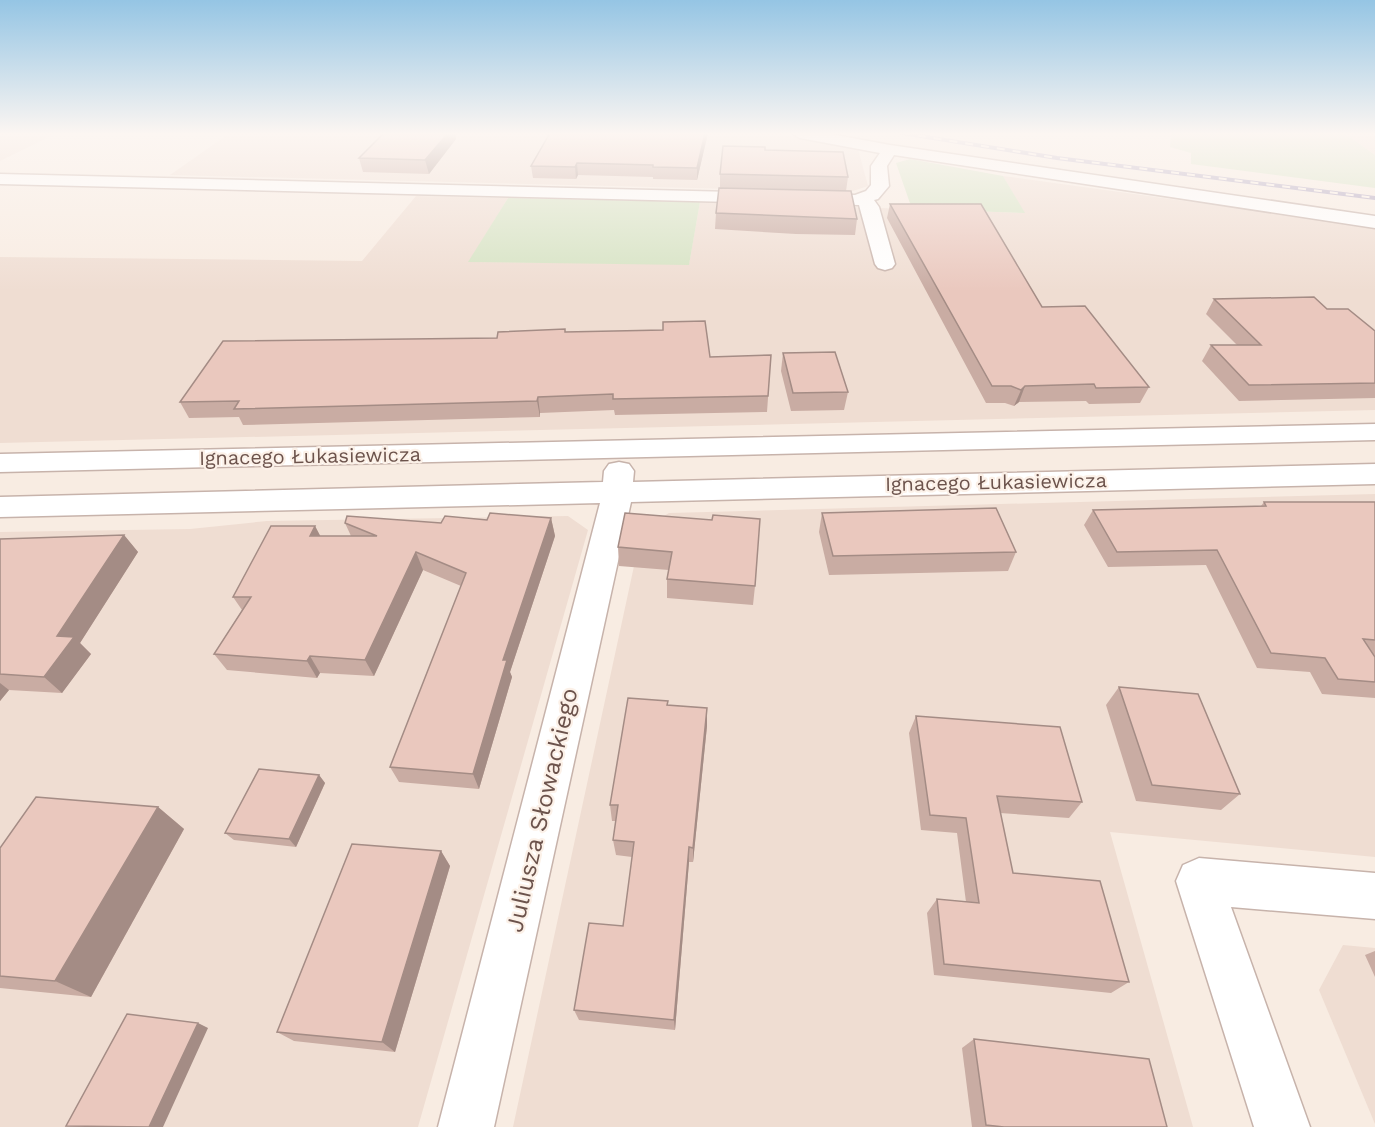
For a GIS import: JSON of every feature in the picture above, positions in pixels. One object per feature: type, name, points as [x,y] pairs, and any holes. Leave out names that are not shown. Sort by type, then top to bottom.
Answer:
[{"type":"street","points":[[269,186],[856,200],[872,195],[880,186]]},
{"type":"street","points":[[1130,186],[1375,222]]},
{"type":"street","points":[[863,198],[870,207],[885,264]]},
{"type":"street","name":"Ignacego Łukasiewicza","points":[[0,463],[1375,432]]},
{"type":"street","points":[[617,492],[621,448]]},
{"type":"street","name":"Ignacego Łukasiewicza","points":[[0,507],[1375,474]]},
{"type":"street","name":"Juliusza Słowackiego","points":[[466,1127],[617,492]]},
{"type":"street","points":[[1282,1127],[1199,881],[1375,896]]},
{"type":"shaded area","points":[[594,186],[868,186],[850,192]]},
{"type":"shaded area","points":[[1008,186],[1073,186],[1375,227],[1375,410],[0,443],[0,257],[362,261],[416,196],[508,198],[469,262],[689,264],[700,202],[1024,213]]},
{"type":"shaded area","points":[[1375,494],[1375,857],[1110,832],[1193,1127],[513,1127],[642,529],[669,513]]},
{"type":"shaded area","points":[[568,516],[588,530],[418,1127],[0,1127],[0,532],[190,529],[267,521]]},
{"type":"shaded area","points":[[1343,945],[1375,948],[1375,1124],[1319,990]]},
{"type":"green space","points":[[904,186],[1009,186],[1025,213],[912,209]]},
{"type":"green space","points":[[508,198],[700,202],[689,265],[468,262]]},
{"type":"building","points":[[719,188],[851,191],[857,219],[716,213]]},
{"type":"building","points":[[890,204],[981,204],[1042,307],[1085,306],[1149,387],[1096,388],[1094,384],[1025,386],[1021,390],[1011,386],[992,386]]},
{"type":"building","points":[[1314,297],[1327,309],[1348,309],[1375,331],[1375,383],[1249,385],[1211,345],[1261,345],[1214,299]]},
{"type":"building","points":[[705,321],[710,357],[771,355],[768,396],[613,399],[613,394],[538,397],[537,401],[234,409],[239,401],[180,402],[223,341],[497,338],[498,332],[565,329],[565,332],[663,330],[663,322]]},
{"type":"building","points":[[835,352],[848,392],[793,393],[783,353]]},
{"type":"building","points":[[1264,502],[1375,502],[1375,640],[1363,639],[1375,657],[1375,682],[1338,679],[1325,658],[1271,653],[1217,550],[1117,552],[1093,510],[1266,506]]},
{"type":"building","points":[[996,508],[1016,552],[833,556],[822,513]]},
{"type":"building","points":[[490,513],[551,518],[503,660],[507,660],[473,774],[390,767],[466,573],[416,552],[365,660],[310,656],[307,661],[214,654],[251,597],[233,597],[271,526],[315,526],[310,536],[377,536],[345,523],[347,516],[441,523],[445,516],[487,520]]},
{"type":"building","points":[[625,513],[712,520],[713,515],[760,519],[755,586],[667,579],[672,552],[618,547]]},
{"type":"building","points":[[124,535],[57,636],[74,637],[44,677],[0,674],[0,539]]},
{"type":"building","points":[[1119,687],[1198,694],[1240,794],[1152,785]]},
{"type":"building","points":[[628,698],[668,701],[667,705],[707,708],[693,848],[689,847],[674,1020],[574,1010],[589,923],[623,926],[634,842],[613,840],[618,805],[610,805]]},
{"type":"building","points":[[916,716],[1060,727],[1082,802],[997,796],[1013,873],[1100,881],[1129,982],[944,964],[937,899],[979,903],[966,818],[930,815]]},
{"type":"building","points":[[259,769],[319,775],[289,839],[225,833]]},
{"type":"building","points":[[36,797],[158,807],[55,981],[0,976],[0,848]]},
{"type":"building","points":[[352,844],[441,851],[382,1042],[277,1032]]},
{"type":"building","points":[[127,1014],[198,1023],[149,1127],[66,1126]]},
{"type":"building","points":[[974,1039],[1149,1059],[1167,1127],[1004,1127],[986,1125]]},
{"type":"railway","points":[[1276,186],[1375,198]]}]
